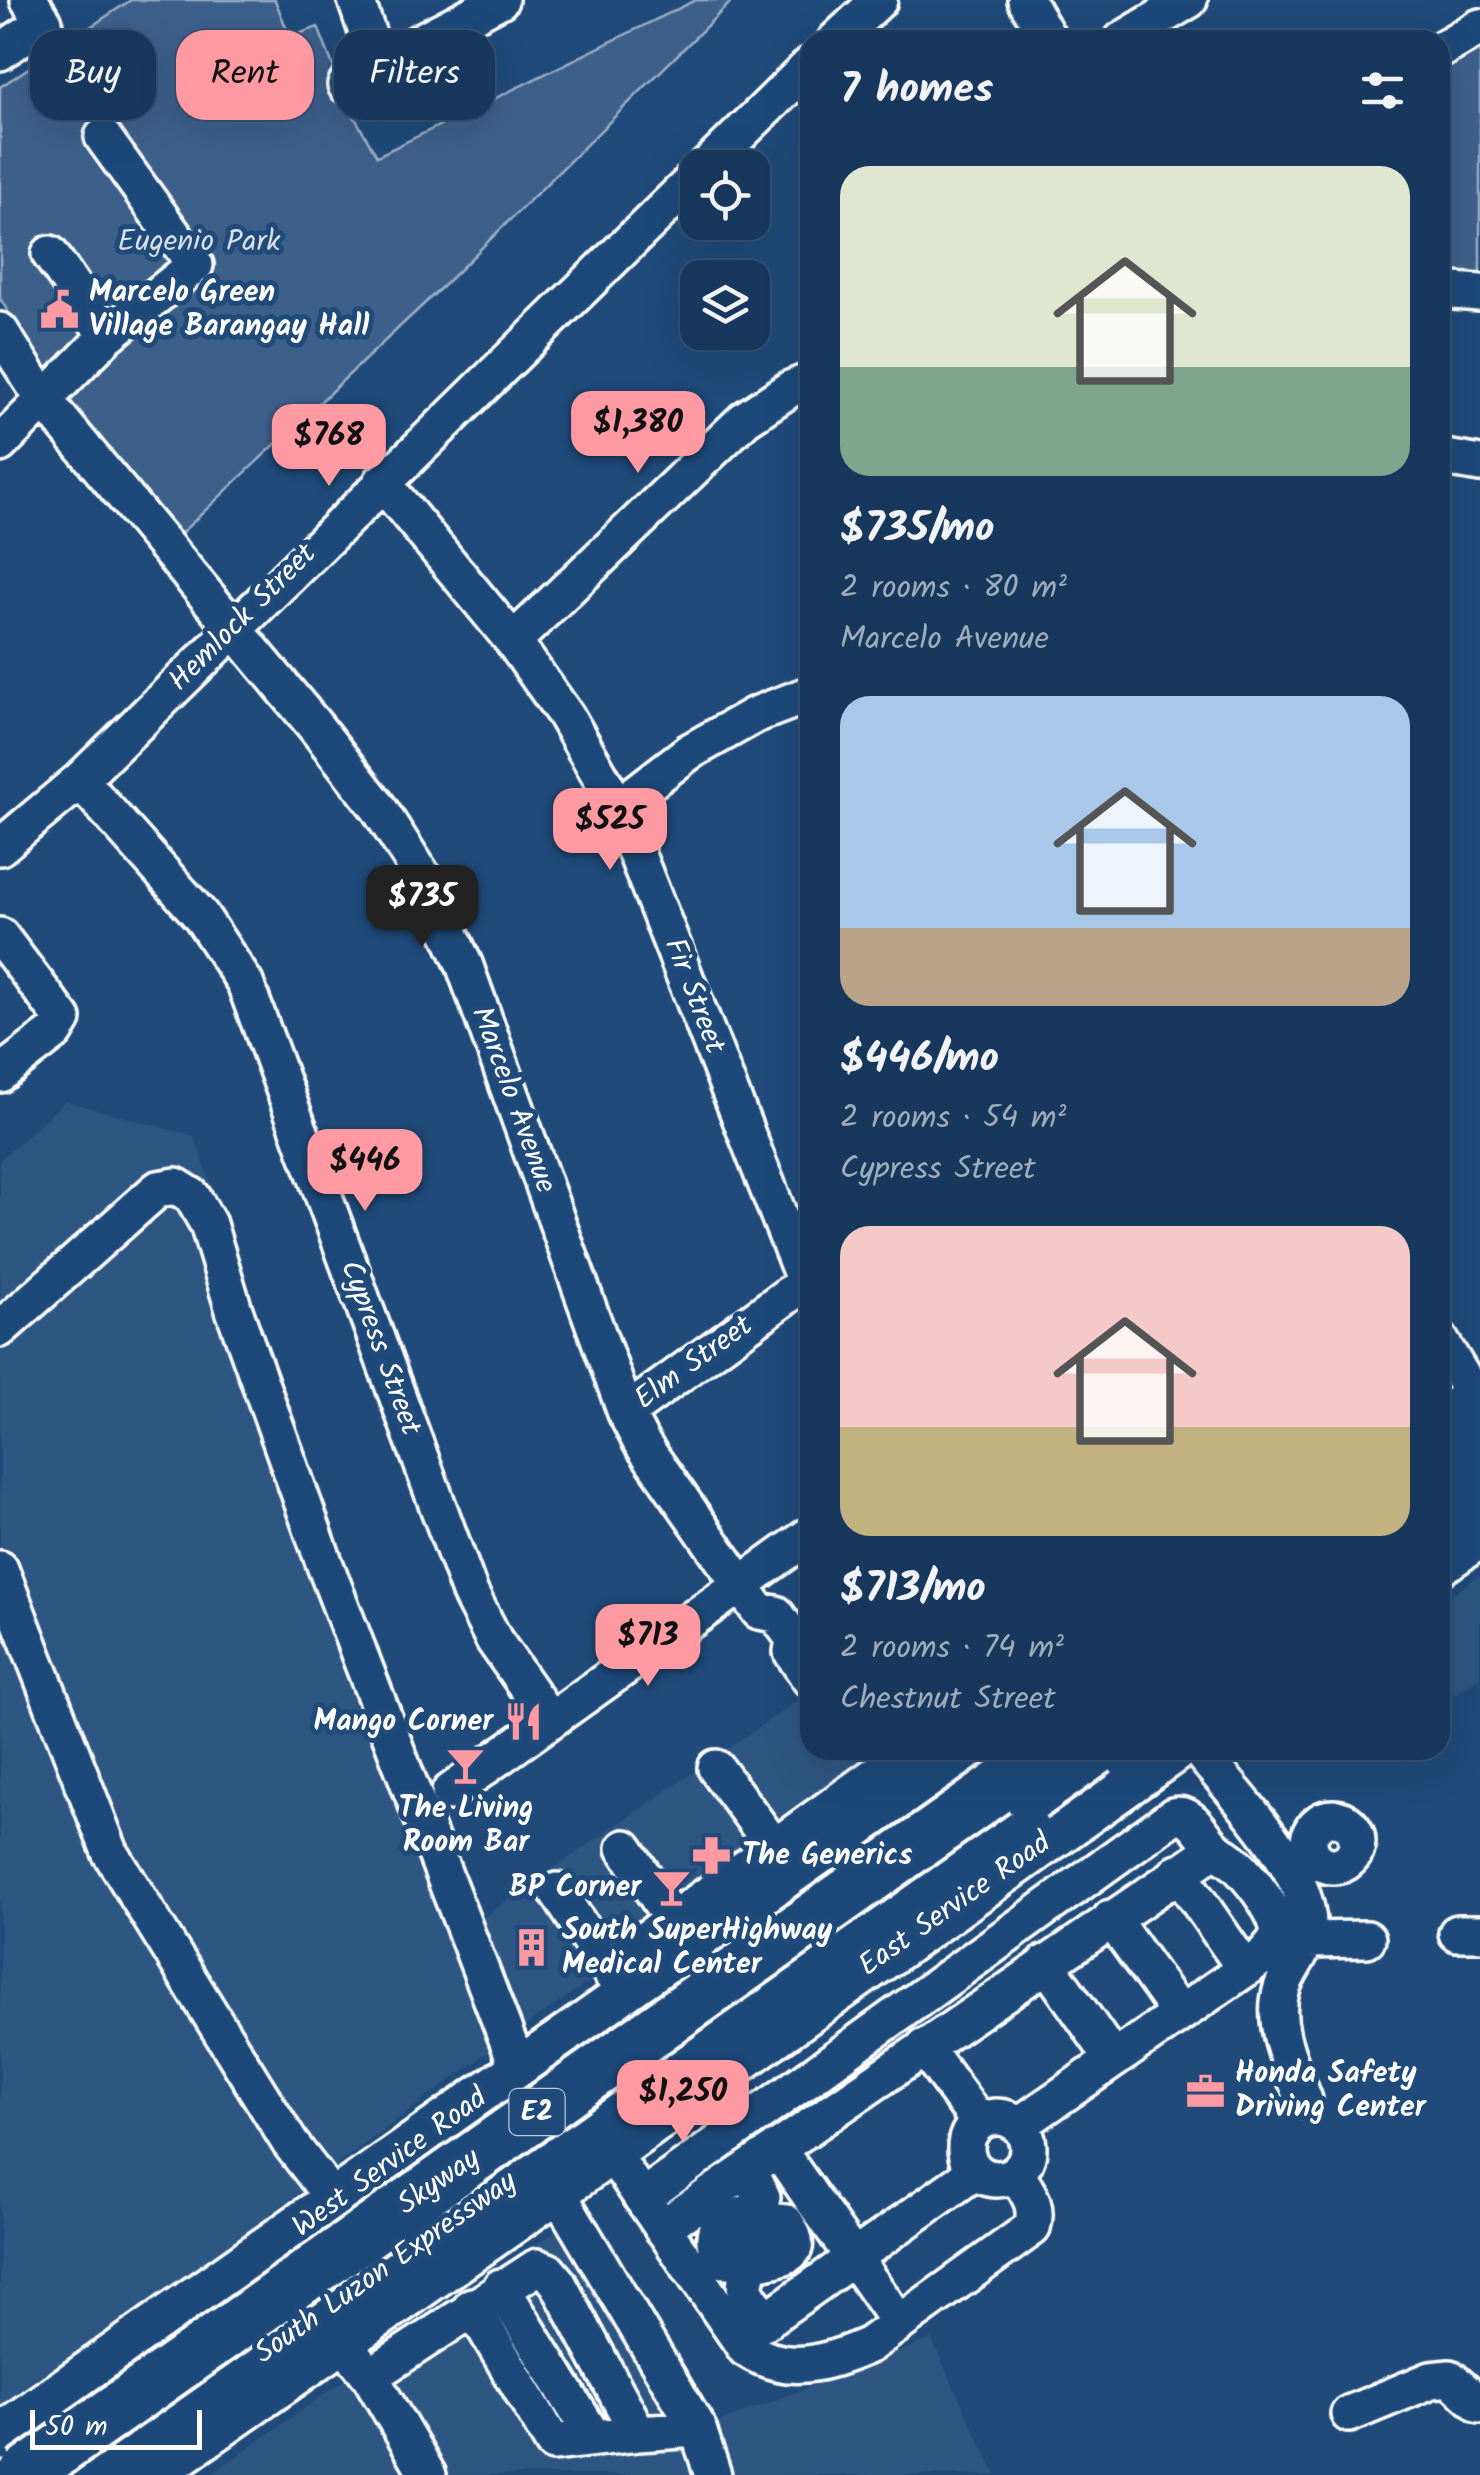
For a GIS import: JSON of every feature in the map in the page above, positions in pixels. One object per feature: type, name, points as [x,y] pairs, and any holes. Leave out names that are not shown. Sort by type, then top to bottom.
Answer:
[{"type":"highway","points":[[1450,1438],[1469,1410]]},
{"type":"highway","points":[[1450,1469],[1480,1448]]},
{"type":"highway","points":[[1450,1499],[1480,1477]]},
{"type":"highway","points":[[1450,1519],[1480,1497]]},
{"type":"highway","name":"South Luzon Expressway","points":[[0,2472],[885,1789],[985,1760]]},
{"type":"highway","name":"Skyway","points":[[24,2475],[1037,1760]]},
{"type":"highway","name":"Skyway","points":[[70,2475],[1082,1760]]},
{"type":"highway","name":"South Luzon Expressway","points":[[95,2475],[1105,1760]]},
{"type":"main road","points":[[1450,1555],[1480,1534]]},
{"type":"main road","name":"West Service Road","points":[[0,2437],[520,2070],[617,1981],[885,1789],[953,1760]]},
{"type":"main road","name":"East Service Road","points":[[148,2475],[556,2190],[626,2175],[1192,1760]]},
{"type":"street","points":[[0,52],[44,22],[29,0]]},
{"type":"street","points":[[356,0],[366,30]]},
{"type":"street","points":[[443,30],[500,0]]},
{"type":"street","points":[[847,30],[879,0]]},
{"type":"street","points":[[1026,0],[1043,30]]},
{"type":"street","points":[[1139,30],[1189,0]]},
{"type":"street","points":[[1450,44],[1480,27]]},
{"type":"street","points":[[723,150],[800,75]]},
{"type":"street","points":[[0,444],[107,336],[194,265],[103,136]]},
{"type":"street","name":"Hemlock Street","points":[[0,848],[80,780],[680,192]]},
{"type":"street","points":[[50,254],[107,336]]},
{"type":"street","points":[[1450,291],[1480,293]]},
{"type":"street","name":"Marcelo Avenue","points":[[0,331],[44,400],[378,807],[426,880],[464,964],[626,1413],[641,1442],[749,1597],[776,1614],[794,1639],[800,1662]]},
{"type":"street","points":[[513,641],[740,423],[800,386]]},
{"type":"street","points":[[1450,459],[1480,464]]},
{"type":"street","name":"Fir Street","points":[[382,482],[513,641],[566,716],[618,807],[800,1260]]},
{"type":"street","points":[[618,807],[689,752],[755,715],[800,698]]},
{"type":"street","name":"Cypress Street","points":[[80,780],[201,916],[245,983],[470,1593],[494,1640],[550,1720]]},
{"type":"street","points":[[0,936],[60,1015],[62,1024],[0,1074]]},
{"type":"street","points":[[0,1329],[158,1189],[176,1186],[192,1196],[208,1224],[234,1310],[325,1565],[520,2070]]},
{"type":"street","name":"Elm Street","points":[[626,1413],[800,1286]]},
{"type":"street","points":[[1450,1364],[1469,1410]]},
{"type":"street","points":[[450,1792],[550,1720],[749,1597],[800,1545]]},
{"type":"street","points":[[0,1569],[110,1852],[290,2143],[335,2202]]},
{"type":"street","points":[[557,1892],[617,1981],[673,1921],[775,1848],[885,1789],[904,1760]]},
{"type":"street","points":[[1209,1760],[1297,1853],[1308,1918],[1307,1940],[1282,1988],[1279,2006],[1281,2033],[1304,2100]]},
{"type":"street","points":[[716,1768],[775,1848]]},
{"type":"street","points":[[885,1789],[949,1869]]},
{"type":"street","points":[[753,2329],[662,2228],[626,2175],[1173,1816],[1188,1817],[1215,1848],[1240,1866],[1277,1920],[1279,1937],[1262,1957],[1019,2126]]},
{"type":"street","points":[[625,1848],[673,1921]]},
{"type":"street","points":[[662,2228],[1215,1848]]},
{"type":"street","points":[[1178,1872],[1245,1969]]},
{"type":"street","points":[[1111,1918],[1178,2012]]},
{"type":"street","points":[[1307,1940],[1367,1939]]},
{"type":"street","points":[[1046,1963],[1113,2059]]},
{"type":"street","points":[[924,2047],[979,2122]]},
{"type":"street","points":[[996,2116],[1019,2126],[1026,2134],[1028,2156],[1016,2174],[995,2179],[976,2170],[968,2157],[966,2142],[979,2122],[996,2116]]},
{"type":"street","points":[[777,2148],[899,2323]]},
{"type":"street","points":[[746,2170],[762,2197],[759,2208],[720,2224],[714,2234],[715,2248],[724,2260],[732,2260],[777,2222],[786,2223],[794,2245],[787,2256],[754,2264],[744,2276],[743,2286],[749,2297],[753,2354],[801,2367],[840,2358],[868,2345],[1032,2228],[1036,2216],[1034,2202],[1016,2174]]},
{"type":"street","points":[[753,2329],[976,2170]]},
{"type":"street","points":[[556,2190],[698,2429],[712,2475]]},
{"type":"street","points":[[370,2376],[536,2267],[548,2271],[558,2283],[638,2433]]},
{"type":"street","points":[[487,2297],[553,2443],[698,2429]]},
{"type":"street","points":[[341,2340],[370,2376],[428,2475]]},
{"type":"street","points":[[1348,2414],[1431,2380],[1450,2378],[1480,2405]]},
{"type":"shaded area","points":[[65,1101],[194,1136],[472,1925],[800,1699],[800,1760],[910,1760],[512,2035],[0,2409],[0,1160]]},
{"type":"shaded area","points":[[1480,1575],[1480,1677],[1450,1694],[1450,1596]]},
{"type":"shaded area","points":[[587,2209],[712,2425],[931,2339],[996,2475],[210,2475]]},
{"type":"green space","name":"Eugenio Park","points":[[131,0],[275,0],[287,30],[176,30],[176,120],[314,120],[314,30],[310,30],[318,27],[334,68],[334,120],[356,120],[377,156],[451,120],[495,120],[495,98],[696,0],[733,0],[443,286],[175,539],[66,400],[0,299],[0,87],[30,67],[30,120],[156,120],[156,30],[86,30]]},
{"type":"green space","points":[[1480,44],[1480,279],[1450,277],[1450,61]]},
{"type":"place","name":"Marcelo Green Village Barangay Hall","points":[[59,310]]},
{"type":"place","name":"Mango Corner","points":[[523,1722]]},
{"type":"place","name":"The Living Room Bar","points":[[466,1765]]},
{"type":"place","name":"The Generics","points":[[712,1856]]},
{"type":"place","name":"BP Corner","points":[[671,1888]]},
{"type":"place","name":"South SuperHighway Medical Center","points":[[532,1948]]},
{"type":"place","name":"Honda Safety Driving Center","points":[[1205,2091]]}]
